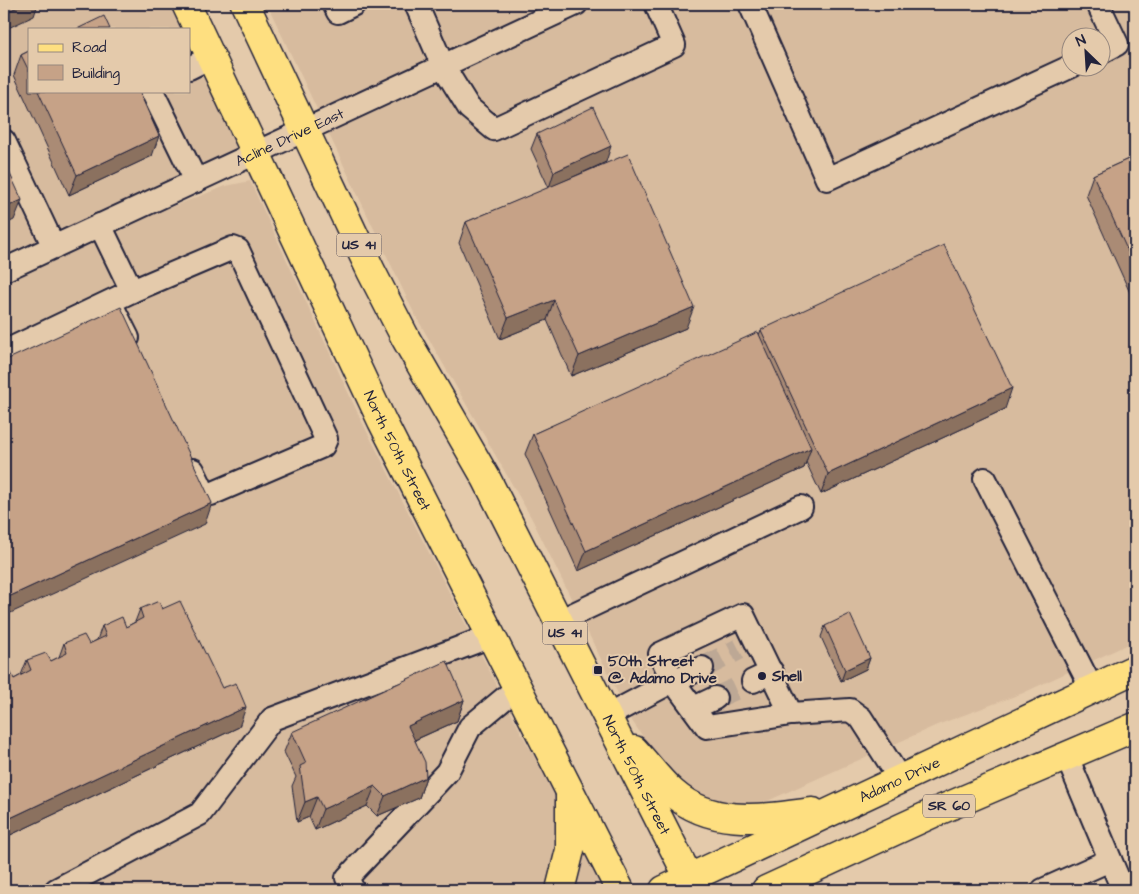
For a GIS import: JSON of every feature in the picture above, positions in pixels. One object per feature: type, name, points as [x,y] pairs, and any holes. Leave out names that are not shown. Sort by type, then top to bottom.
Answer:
[{"type":"main road","name":"North 50th Street","points":[[186,4],[200,62],[256,153],[382,421],[620,890]]},
{"type":"main road","name":"North 50th Street","points":[[245,4],[406,339],[486,478],[692,884]]},
{"type":"main road","name":"Adamo Drive","points":[[664,890],[692,884],[835,810],[1135,669]]},
{"type":"main road","points":[[610,722],[673,793],[706,813],[727,818],[754,818],[835,810]]},
{"type":"main road","name":"SR 60","points":[[766,890],[940,810],[1135,727]]},
{"type":"main road","points":[[560,890],[570,850],[570,792]]},
{"type":"main road","points":[[813,890],[842,854]]},
{"type":"street","points":[[334,4],[338,12],[354,4]]},
{"type":"street","points":[[416,4],[443,66],[469,108],[494,129],[674,45],[656,4]]},
{"type":"street","name":"Acline Drive East","points":[[4,270],[576,4]]},
{"type":"street","points":[[750,4],[827,179],[1062,71]]},
{"type":"street","points":[[1098,4],[1109,28]]},
{"type":"street","points":[[1112,33],[1117,44],[1112,47]]},
{"type":"street","points":[[152,92],[196,181]]},
{"type":"street","points":[[4,141],[54,246]]},
{"type":"street","points":[[100,225],[132,291]]},
{"type":"street","points":[[4,352],[132,291],[233,248],[238,250],[326,439],[323,446],[207,495],[183,449]]},
{"type":"street","points":[[110,302],[136,354]]},
{"type":"street","points":[[985,479],[1092,689]]},
{"type":"street","points":[[559,621],[801,507]]},
{"type":"street","points":[[791,714],[762,677],[747,645],[743,615],[660,654],[673,681],[708,727],[791,714],[850,710],[861,718],[900,780]]},
{"type":"street","points":[[56,890],[200,814],[272,718],[491,636]]},
{"type":"street","points":[[610,722],[673,681],[702,668]]},
{"type":"street","points":[[353,890],[347,878],[447,772],[470,727],[517,688]]},
{"type":"street","points":[[694,708],[715,698]]},
{"type":"street","points":[[1066,757],[1123,890]]},
{"type":"street","points":[[1043,890],[1110,860]]},
{"type":"shaded area","points":[[4,4],[193,4],[268,150],[4,270]]},
{"type":"shaded area","points":[[267,4],[1135,4],[1135,641],[1023,693],[937,725],[763,803],[735,807],[713,805],[684,788],[653,751],[630,718],[532,519],[414,313]]},
{"type":"shaded area","points":[[250,181],[360,418],[528,746],[624,890],[4,890],[4,281],[145,217],[226,186]]},
{"type":"building","points":[[4,4],[24,4],[4,13]]},
{"type":"building","points":[[104,16],[110,28],[79,28]]},
{"type":"building","points":[[28,52],[28,69],[21,55]]},
{"type":"building","points":[[38,92],[139,92],[159,136],[77,175]]},
{"type":"building","points":[[593,107],[611,146],[554,172],[537,134]]},
{"type":"building","points":[[628,154],[694,307],[579,356],[554,300],[508,318],[466,222]]},
{"type":"building","points":[[1135,156],[1135,267],[1093,175]]},
{"type":"building","points":[[4,161],[22,200],[4,208]]},
{"type":"building","points":[[944,245],[1012,388],[828,474],[761,330]]},
{"type":"building","points":[[121,307],[212,503],[4,599],[4,361]]},
{"type":"building","points":[[758,332],[811,448],[586,551],[533,434]]},
{"type":"building","points":[[159,601],[162,609],[180,601],[222,688],[236,683],[246,707],[4,821],[4,671],[9,669],[14,679],[31,670],[27,660],[46,653],[51,661],[67,653],[64,643],[84,635],[89,644],[106,636],[102,626],[122,617],[126,627],[143,618],[140,609]]},
{"type":"building","points":[[850,614],[870,658],[845,670],[825,626]]},
{"type":"building","points":[[447,661],[464,700],[408,726],[425,762],[426,777],[385,796],[375,786],[323,809],[317,797],[305,802],[300,766],[306,763],[292,732]]},
{"type":"tunnel","points":[[702,668],[739,649]]},
{"type":"tunnel","points":[[715,698],[753,681]]},
{"type":"place","name":"50th Street @ Adamo Drive","points":[[598,670]]},
{"type":"place","name":"Shell","points":[[762,676]]}]
